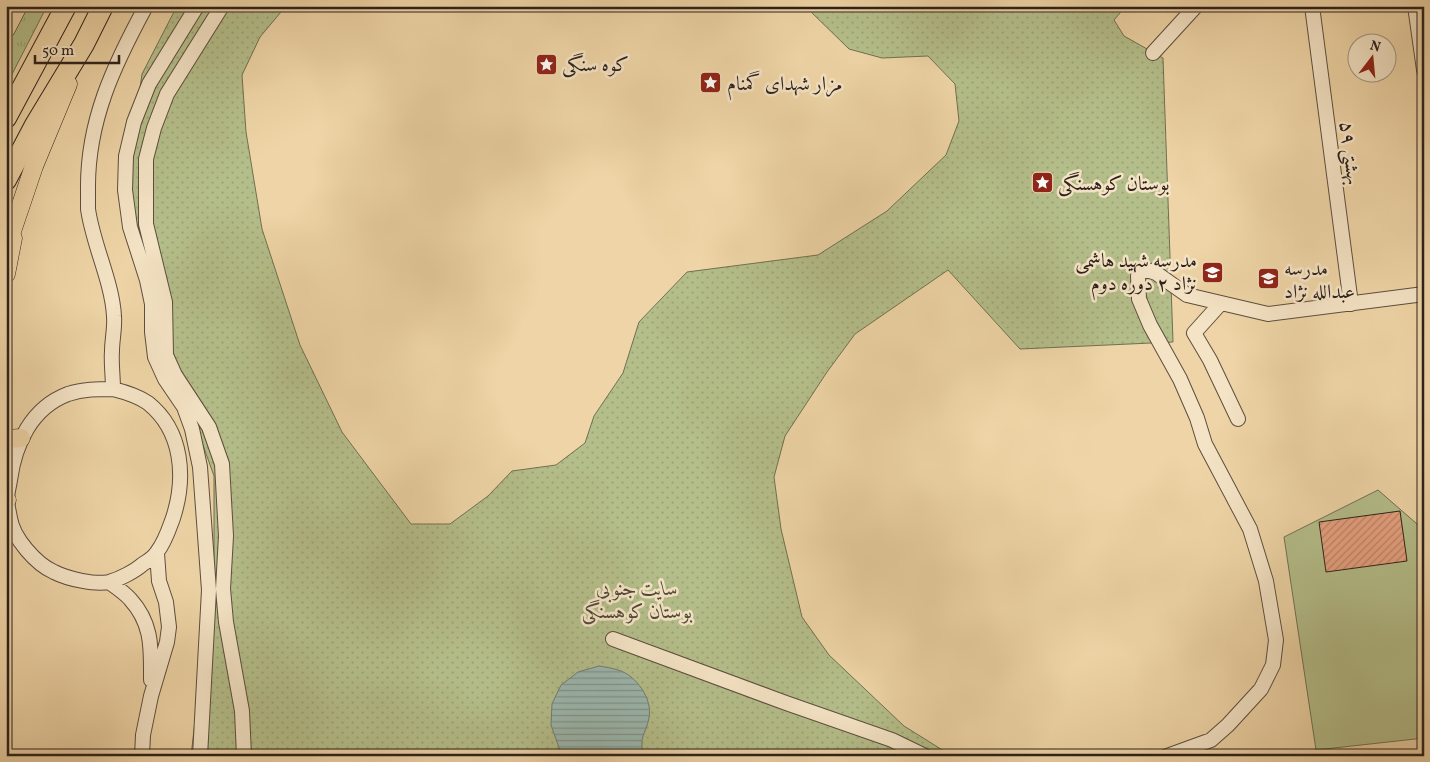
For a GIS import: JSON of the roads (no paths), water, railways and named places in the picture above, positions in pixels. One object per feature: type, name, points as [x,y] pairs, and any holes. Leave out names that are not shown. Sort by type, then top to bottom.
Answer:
[{"type":"highway","points":[[6,118],[66,6]]},
{"type":"highway","points":[[6,180],[35,125],[84,44],[103,6]]},
{"type":"main road","points":[[6,28],[18,6]]},
{"type":"main road","points":[[6,249],[34,166],[84,44]]},
{"type":"main road","points":[[6,274],[18,214]]},
{"type":"street","points":[[113,389],[111,353],[115,317],[88,209],[88,170],[94,129],[106,89],[124,48],[146,6]]},
{"type":"street","points":[[197,6],[149,84],[134,122],[126,156],[125,190],[130,228],[147,280],[152,304],[152,332],[155,357],[165,379],[184,408],[192,429],[200,467],[209,590],[200,756]]},
{"type":"street","points":[[222,6],[167,94],[154,128],[146,159],[146,224],[165,302],[166,355],[175,375],[209,427],[222,464],[226,536],[223,589],[226,622],[242,711],[244,756]]},
{"type":"street","points":[[1153,53],[1196,6]]},
{"type":"street","name":"بهشتی ۵۹","points":[[1312,6],[1351,304]]},
{"type":"street","points":[[1415,6],[1423,63]]},
{"type":"street","points":[[1167,756],[1211,740],[1228,725],[1261,689],[1273,665],[1276,640],[1266,581],[1250,529],[1205,444],[1197,418],[1180,380],[1150,325],[1139,299],[1138,276],[1144,270],[1156,273],[1187,295],[1268,314],[1424,294]]},
{"type":"street","points":[[1221,303],[1194,333],[1210,360],[1238,419]]},
{"type":"street","points":[[113,389],[130,393],[148,403],[162,416],[175,438],[180,470],[178,503],[168,533],[157,554],[136,570],[109,582],[86,582],[65,578],[48,570],[33,557],[19,540],[11,523],[7,500],[14,438],[51,403],[69,394],[84,390],[113,389]]},
{"type":"street","points":[[142,756],[143,735],[151,696],[167,642],[169,627],[166,602],[159,581],[157,554]]},
{"type":"street","points":[[109,582],[129,598],[143,615],[151,643],[151,696]]},
{"type":"street","points":[[613,639],[892,740],[925,756]]},
{"type":"water","points":[[599,666],[625,673],[637,682],[646,696],[650,711],[642,740],[644,756],[562,756],[551,725],[552,704],[561,685],[578,672]]},
{"type":"place","name":"کوه سنگی","points":[[546,64]]},
{"type":"place","name":"مزار شهدای گمنام","points":[[711,83]]},
{"type":"place","name":"بوستان کوهسنگی","points":[[1042,183]]},
{"type":"place","name":"مدرسه شهید هاشمی نژاد ۲ دوره دوم","points":[[1213,272]]},
{"type":"place","name":"مدرسه عبدالله نژاد","points":[[1268,279]]},
{"type":"park label","name":"سایت جنوبی بوستان کوهسنگی","points":[[637,600]]}]
